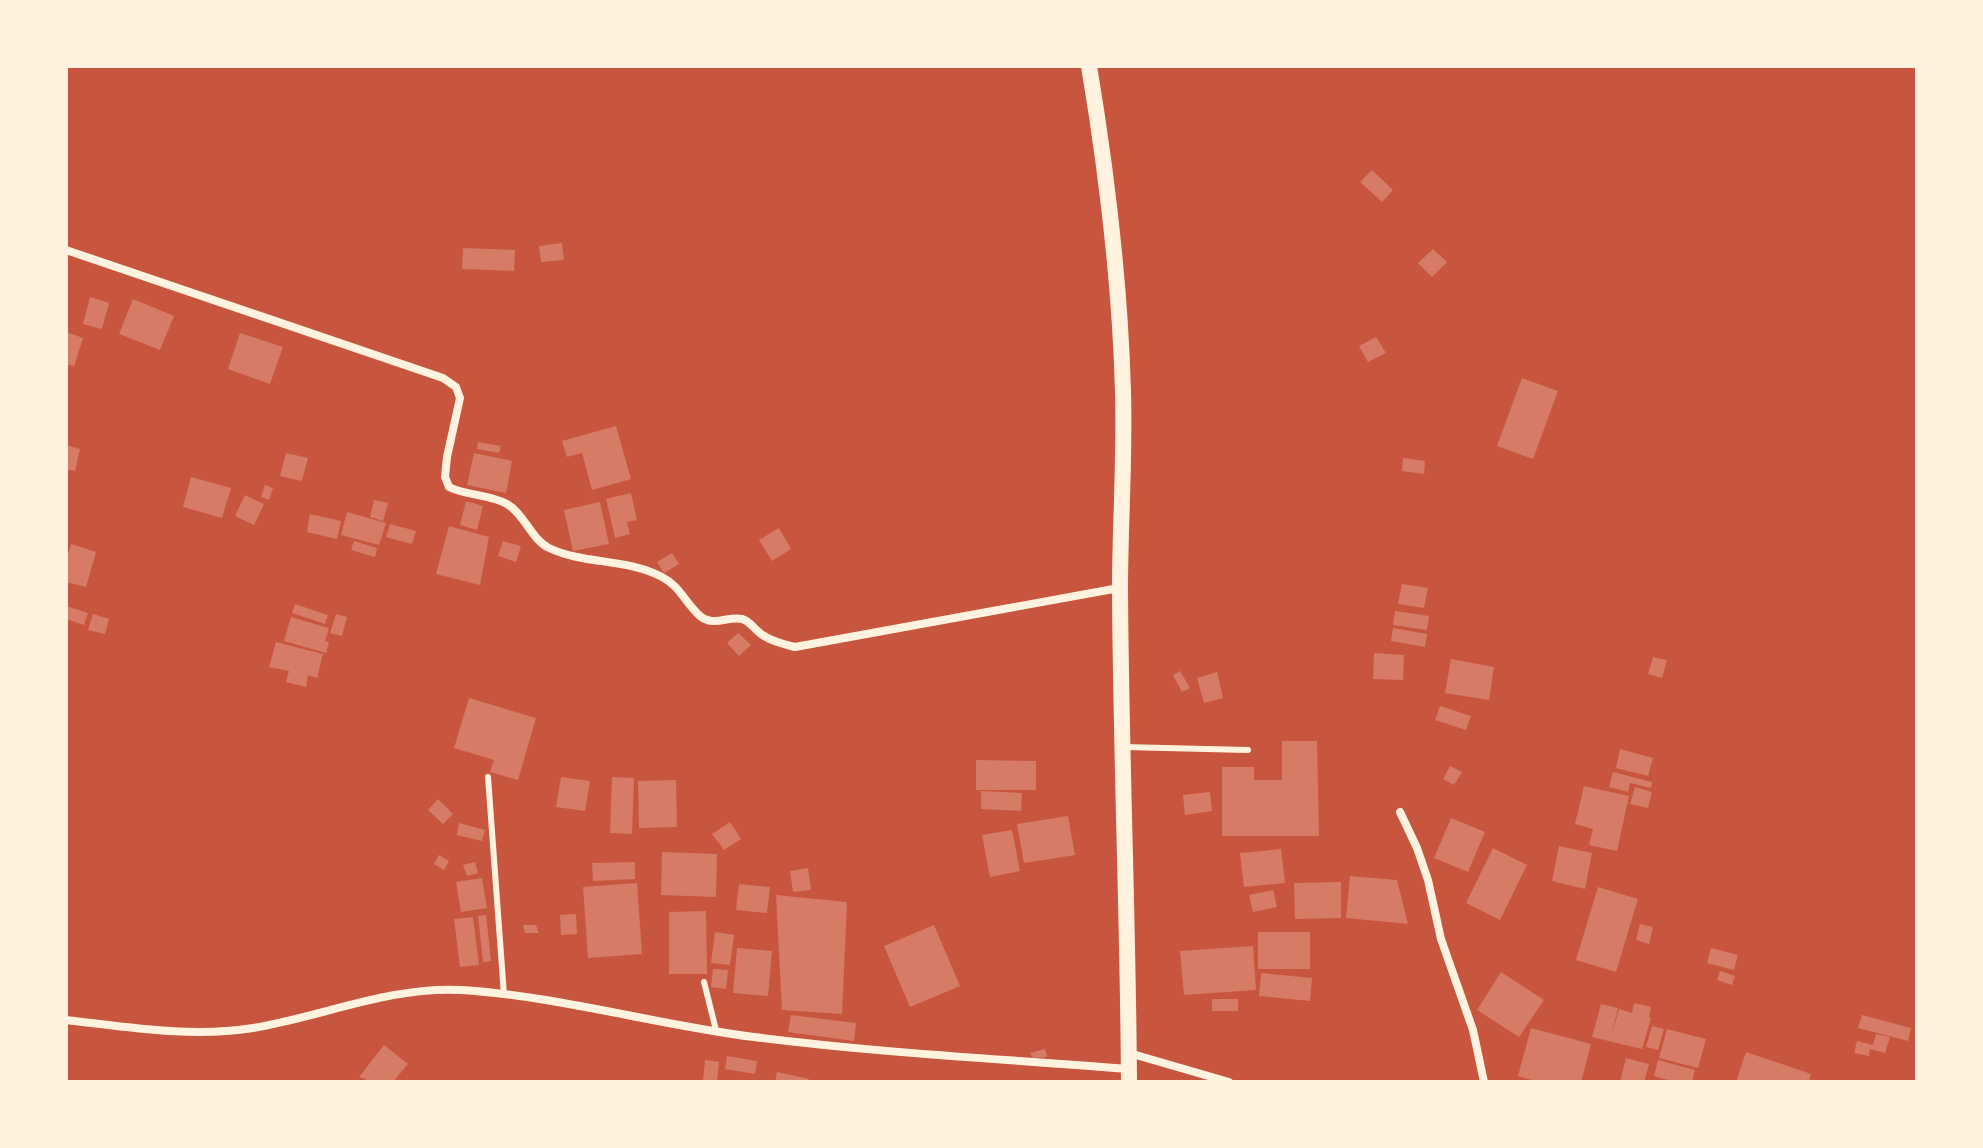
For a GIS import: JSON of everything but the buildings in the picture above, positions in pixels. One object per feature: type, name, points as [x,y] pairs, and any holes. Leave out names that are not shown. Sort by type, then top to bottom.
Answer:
[{"type":"main road","points":[[1089,66],[1106,171],[1117,277],[1124,464],[1120,588],[1129,1068]]},
{"type":"street","points":[[66,250],[443,378],[456,387],[460,398],[447,457],[445,477],[449,487],[463,494],[487,497],[508,505],[547,547],[572,556],[636,566],[661,576],[677,585],[701,616],[716,622],[737,618],[747,621],[778,643],[795,647],[1120,588]]},
{"type":"street","points":[[1400,812],[1428,880],[1441,939],[1473,1030],[1484,1082]]},
{"type":"street","points":[[66,1020],[184,1033],[219,1032],[254,1028],[401,995],[459,990],[752,1037],[1129,1068],[1229,1082]]},
{"type":"lane","points":[[1123,747],[1248,750]]},
{"type":"lane","points":[[488,777],[504,995]]},
{"type":"lane","points":[[704,982],[716,1030]]}]
